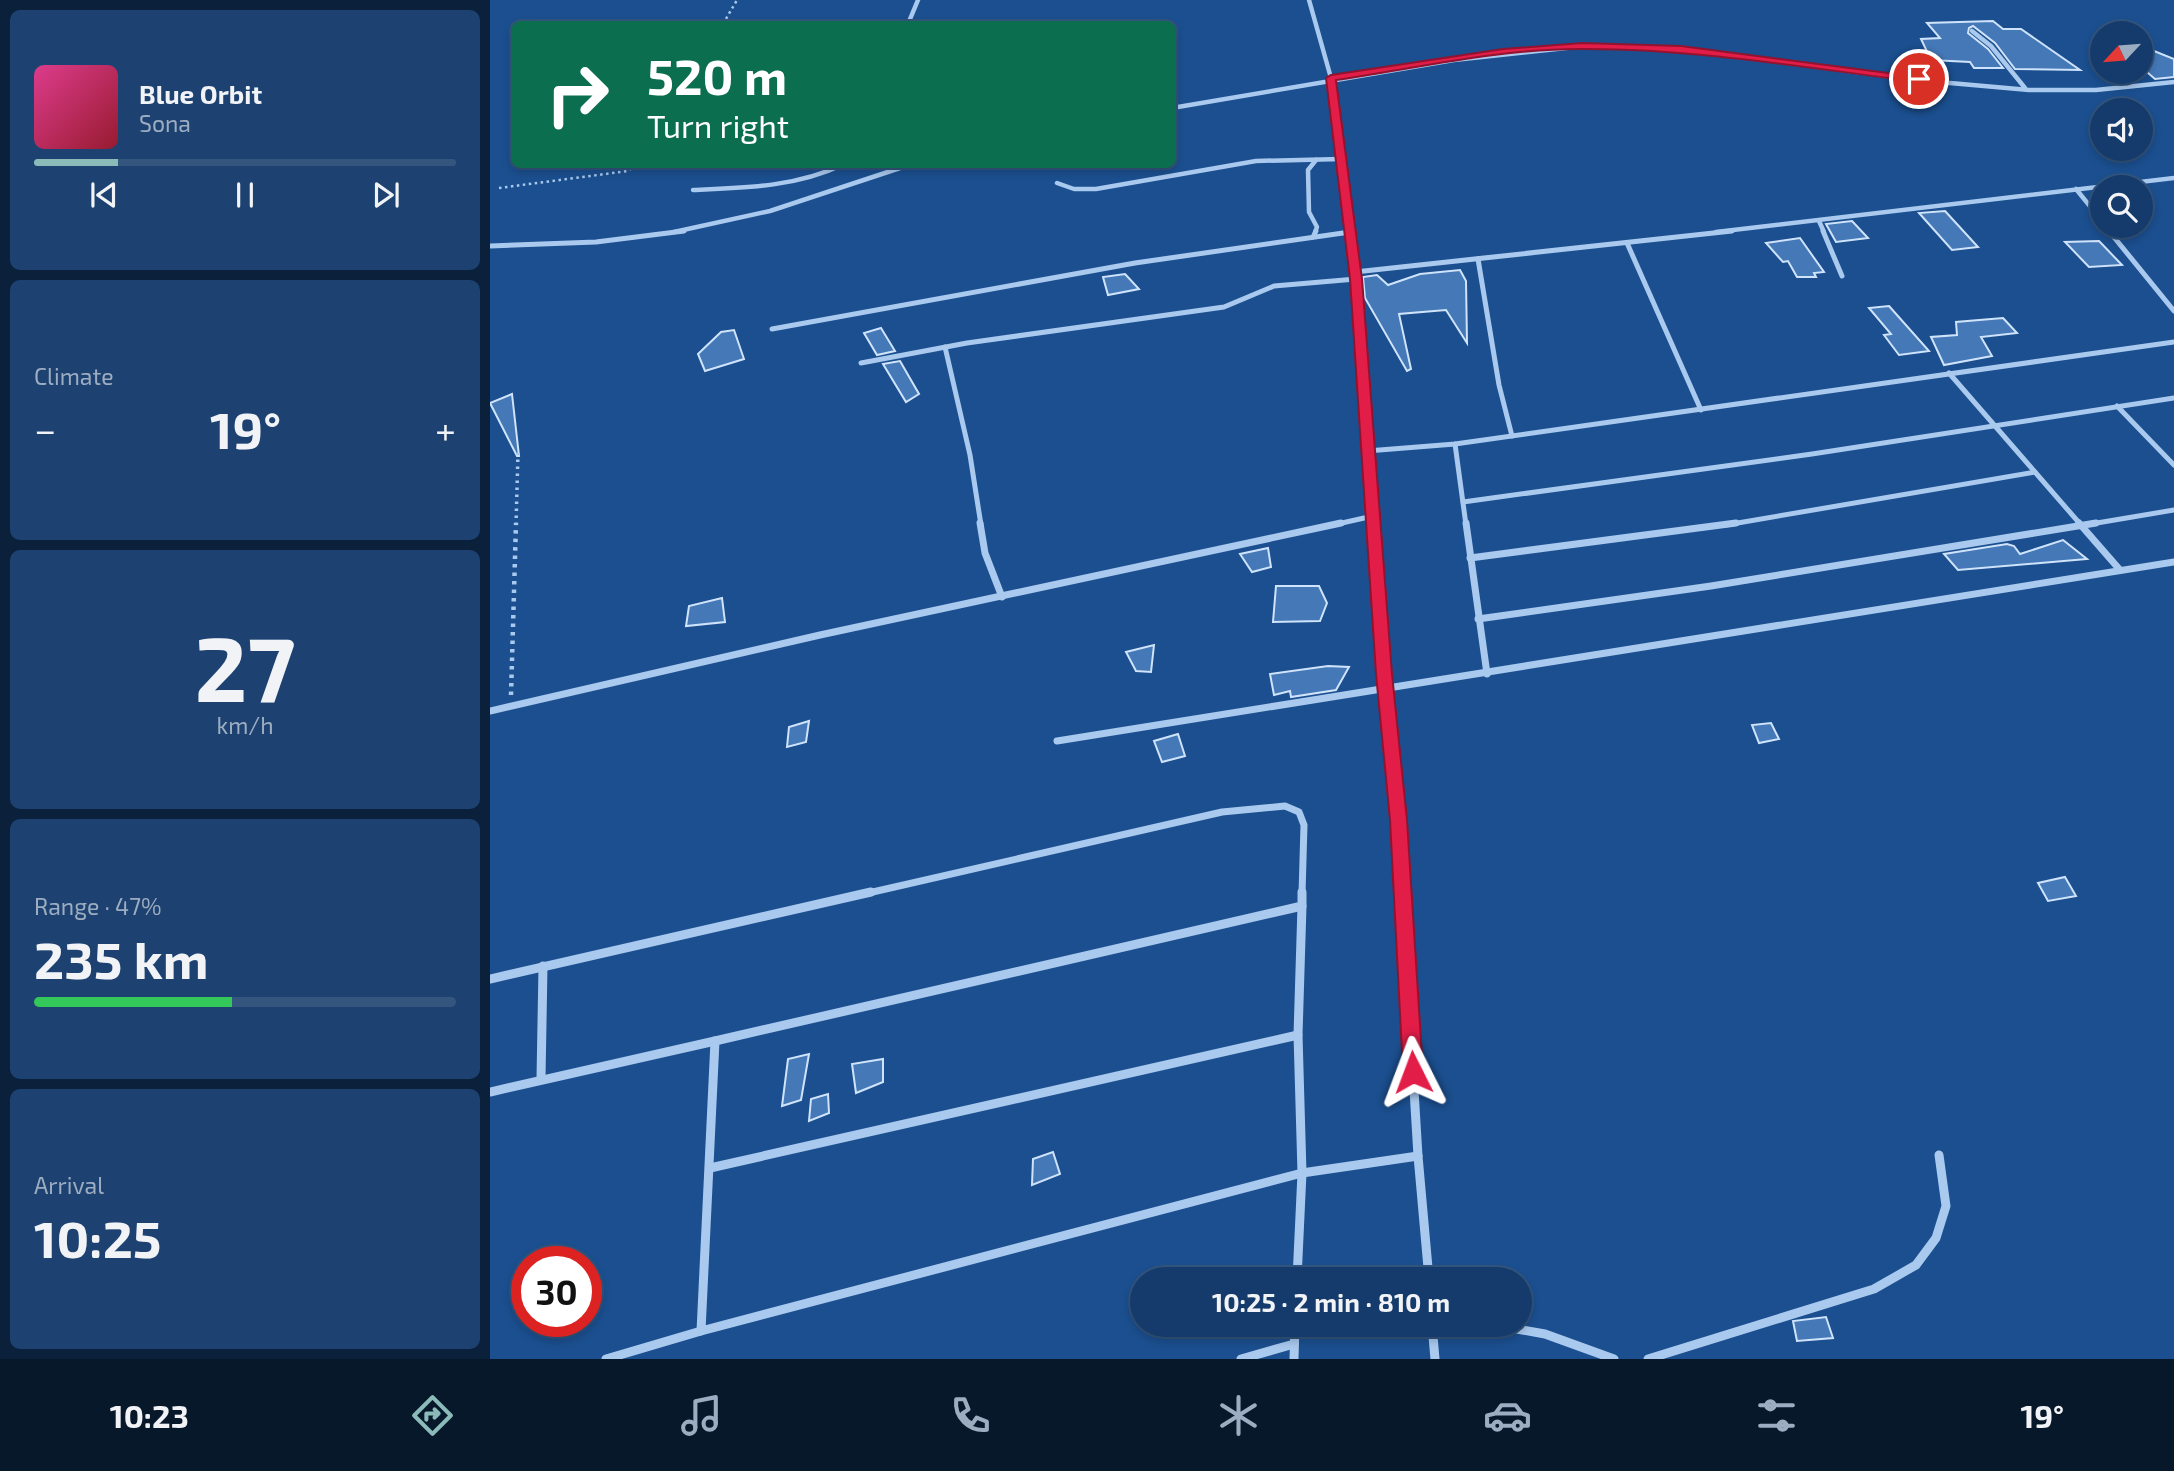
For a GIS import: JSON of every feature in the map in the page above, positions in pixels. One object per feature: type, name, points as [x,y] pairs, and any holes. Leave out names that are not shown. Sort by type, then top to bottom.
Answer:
[{"type":"street","points":[[909,21],[918,0]]},
{"type":"street","points":[[1309,0],[1331,78],[1355,276],[1398,820],[1418,1156],[1428,1267]]},
{"type":"street","points":[[1972,31],[1991,46],[2025,88]]},
{"type":"street","points":[[1176,107],[1331,78],[1503,52],[1582,46],[1635,46],[1724,53],[1940,82],[2025,88],[2096,90],[2174,82]]},
{"type":"street","points":[[1313,237],[1317,227],[1309,212],[1308,170],[1317,159]]},
{"type":"street","points":[[1057,183],[1074,189],[1097,189],[1256,161],[1341,159]]},
{"type":"street","points":[[693,190],[757,187],[834,168]]},
{"type":"street","points":[[490,246],[588,245],[644,238],[770,211],[898,168]]},
{"type":"street","points":[[861,363],[945,347],[1224,307],[1274,286],[1478,259],[2174,178]]},
{"type":"street","points":[[2076,189],[2090,206]]},
{"type":"street","points":[[1819,221],[1842,276]]},
{"type":"street","points":[[772,329],[1123,265],[1350,232]]},
{"type":"street","points":[[2115,238],[2174,311]]},
{"type":"street","points":[[1627,243],[1701,410]]},
{"type":"street","points":[[1478,259],[1499,385],[1512,436]]},
{"type":"street","points":[[1367,451],[1455,444],[2174,342]]},
{"type":"street","points":[[945,347],[970,455],[985,553],[1002,597]]},
{"type":"street","points":[[1949,373],[2084,525],[2120,570]]},
{"type":"street","points":[[1463,502],[1812,454],[2174,398]]},
{"type":"street","points":[[2116,406],[2174,465]]},
{"type":"street","points":[[1455,444],[1487,674]]},
{"type":"street","points":[[2162,453],[2174,451]]},
{"type":"street","points":[[1470,558],[1718,526],[2035,472]]},
{"type":"street","points":[[1478,619],[1711,586],[2174,510]]},
{"type":"street","points":[[490,711],[895,617],[1002,597],[1373,516]]},
{"type":"street","points":[[1057,741],[2174,562]]},
{"type":"street","points":[[490,979],[1222,812],[1285,806],[1299,813],[1304,825],[1298,1035],[1302,1173],[1298,1267]]},
{"type":"street","points":[[490,1092],[1303,906]]},
{"type":"street","points":[[541,1079],[543,966]]},
{"type":"street","points":[[710,1168],[1298,1035]]},
{"type":"street","points":[[701,1331],[715,1041]]},
{"type":"street","points":[[607,1359],[701,1331],[1302,1173],[1418,1156]]},
{"type":"street","points":[[1648,1359],[1874,1289],[1916,1265],[1936,1238],[1946,1206],[1939,1156]]},
{"type":"street","points":[[1532,1332],[1614,1359]]},
{"type":"street","points":[[1294,1337],[1294,1359]]},
{"type":"street","points":[[1433,1337],[1435,1359]]},
{"type":"street","points":[[1241,1359],[1294,1344]]},
{"type":"path","points":[[725,21],[737,0]]},
{"type":"path","points":[[499,188],[628,171],[632,168]]},
{"type":"path","points":[[510,706],[518,453]]},
{"type":"building","points":[[1993,21],[2003,29],[2021,29],[2080,70],[2015,69],[1995,43],[1973,26],[1968,33],[1988,49],[2003,68],[1974,68],[1970,62],[1931,60],[1921,39],[1940,38],[1927,23]]},
{"type":"building","points":[[2153,51],[2174,59],[2174,77],[2153,77]]},
{"type":"building","points":[[1945,211],[1978,247],[1952,250],[1919,213]]},
{"type":"building","points":[[1852,221],[1868,238],[1836,242],[1826,224]]},
{"type":"building","points":[[1800,238],[1824,272],[1814,273],[1816,277],[1797,277],[1788,261],[1783,262],[1766,243]]},
{"type":"building","points":[[2099,241],[2122,265],[2089,267],[2065,242]]},
{"type":"building","points":[[1460,270],[1466,281],[1467,343],[1446,310],[1399,314],[1411,369],[1407,371],[1365,298],[1363,277],[1377,275],[1388,285],[1420,274]]},
{"type":"building","points":[[1125,274],[1139,289],[1108,295],[1103,277]]},
{"type":"building","points":[[1889,306],[1929,351],[1899,355],[1884,335],[1891,334],[1869,308]]},
{"type":"building","points":[[2003,318],[2017,333],[1981,337],[1992,356],[1944,365],[1931,337],[1957,335],[1956,322]]},
{"type":"building","points":[[881,328],[895,351],[877,355],[864,333]]},
{"type":"building","points":[[734,330],[744,359],[705,371],[698,354],[721,332]]},
{"type":"building","points":[[900,361],[919,394],[906,402],[883,364]]},
{"type":"building","points":[[512,394],[519,456],[490,403]]},
{"type":"building","points":[[2063,540],[2087,559],[1958,570],[1944,554],[2007,544],[2014,546],[2020,554]]},
{"type":"building","points":[[1268,548],[1271,567],[1252,572],[1240,554]]},
{"type":"building","points":[[1276,586],[1319,586],[1327,603],[1320,621],[1273,622]]},
{"type":"building","points":[[722,598],[725,622],[686,626],[689,606]]},
{"type":"building","points":[[1154,645],[1151,672],[1136,671],[1126,652]]},
{"type":"building","points":[[1328,666],[1349,667],[1336,690],[1291,697],[1290,691],[1274,695],[1270,674]]},
{"type":"building","points":[[809,721],[806,742],[787,747],[789,727]]},
{"type":"building","points":[[1771,723],[1779,739],[1759,743],[1752,725]]},
{"type":"building","points":[[1178,734],[1185,756],[1162,762],[1154,741]]},
{"type":"building","points":[[2065,877],[2076,896],[2048,901],[2038,883]]},
{"type":"building","points":[[809,1054],[801,1100],[782,1106],[788,1059]]},
{"type":"building","points":[[883,1059],[883,1082],[856,1093],[852,1064]]},
{"type":"building","points":[[828,1094],[829,1113],[809,1121],[811,1099]]},
{"type":"building","points":[[1053,1152],[1060,1174],[1032,1185],[1033,1159]]},
{"type":"building","points":[[1826,1317],[1833,1338],[1797,1341],[1793,1321]]},
{"type":"route","points":[[1413,1072],[1398,820],[1384,674],[1356,279],[1331,78],[1503,52],[1582,46],[1635,46],[1681,48],[1919,79]]}]
